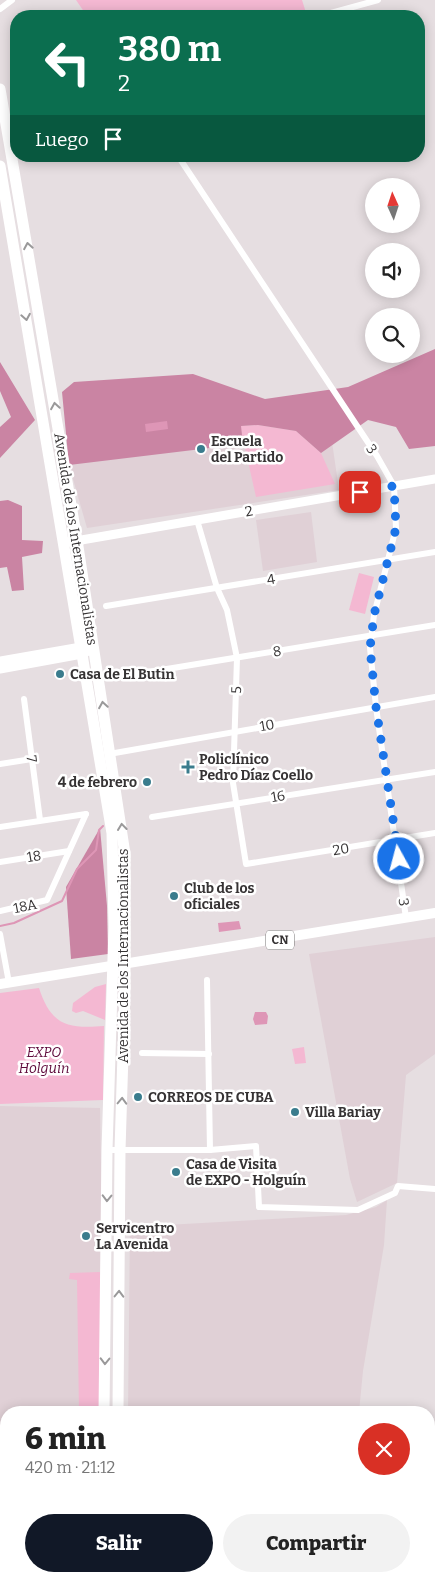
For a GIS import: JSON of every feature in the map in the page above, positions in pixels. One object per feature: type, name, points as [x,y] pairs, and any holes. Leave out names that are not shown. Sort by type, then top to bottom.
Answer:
[{"type":"highway","name":"Avenida de los Internacionalistas","points":[[0,89],[10,148]]},
{"type":"highway","name":"Avenida de los Internacionalistas","points":[[12,162],[77,540],[93,649],[112,833],[113,965],[107,1150],[104,1406]]},
{"type":"highway","name":"Avenida de los Internacionalistas","points":[[0,166],[81,650],[105,754],[125,854],[118,1406]]},
{"type":"main road","name":"CN","points":[[5,984],[435,913]]},
{"type":"street","points":[[0,8],[12,0]]},
{"type":"street","points":[[342,10],[378,0]]},
{"type":"street","name":"3","points":[[182,162],[377,456],[394,486],[396,528],[374,615],[370,648],[376,707],[397,840],[406,918]]},
{"type":"street","name":"2","points":[[64,543],[435,479]]},
{"type":"street","name":"5","points":[[197,520],[218,588],[227,610],[237,658],[233,783],[246,864]]},
{"type":"street","name":"4","points":[[106,606],[388,558],[435,552]]},
{"type":"street","name":"8","points":[[118,677],[435,625]]},
{"type":"street","points":[[0,661],[93,649]]},
{"type":"street","points":[[0,669],[81,650]]},
{"type":"street","name":"10","points":[[105,754],[435,697]]},
{"type":"street","name":"7","points":[[24,699],[40,820]]},
{"type":"street","points":[[0,764],[32,759]]},
{"type":"street","name":"16","points":[[152,817],[435,772]]},
{"type":"street","points":[[0,827],[86,814],[69,851]]},
{"type":"street","name":"20","points":[[246,864],[435,833]]},
{"type":"street","name":"18","points":[[0,862],[69,851]]},
{"type":"street","name":"18A","points":[[0,911],[46,902],[69,851]]},
{"type":"street","points":[[0,934],[5,984]]},
{"type":"street","points":[[207,980],[210,1150]]},
{"type":"street","points":[[142,1053],[209,1054]]},
{"type":"street","points":[[107,1150],[210,1150],[256,1146],[259,1207],[358,1210],[395,1193],[398,1186],[435,1189]]},
{"type":"shaded area","points":[[435,349],[435,446],[409,449],[396,427],[368,420],[321,453],[296,431],[258,425],[241,426],[243,444],[69,465],[62,392],[74,382],[193,374],[265,399],[348,387],[403,363],[420,363],[420,356]]},
{"type":"shaded area","points":[[0,362],[35,420],[0,458],[0,427],[11,417],[0,391]]},
{"type":"shaded area","name":"Escuela del Partido","points":[[265,399],[326,401],[339,490],[87,528],[69,465]]},
{"type":"shaded area","points":[[167,421],[168,429],[146,432],[145,424]]},
{"type":"shaded area","points":[[8,500],[22,506],[22,540],[43,541],[42,553],[22,557],[24,590],[12,591],[7,567],[0,568],[0,501]]},
{"type":"shaded area","points":[[311,512],[317,562],[263,571],[256,520]]},
{"type":"shaded area","points":[[100,828],[107,906],[108,954],[71,959],[66,887]]},
{"type":"shaded area","points":[[239,921],[241,929],[219,932],[218,923]]},
{"type":"shaded area","points":[[435,937],[435,1054],[406,1075],[397,1183],[357,1202],[350,1179],[309,954]]},
{"type":"shaded area","points":[[255,1012],[266,1012],[268,1016],[267,1024],[255,1025],[253,1019]]},
{"type":"shaded area","points":[[0,1106],[100,1108],[103,1278],[102,1406],[0,1406]]},
{"type":"shaded area","points":[[387,1200],[384,1245],[363,1371],[360,1406],[128,1406],[130,1227],[346,1215],[376,1207]]},
{"type":"green space","points":[[76,0],[302,0],[305,10],[83,10]]},
{"type":"green space","points":[[258,425],[296,431],[321,453],[335,484],[256,497],[240,426]]},
{"type":"green space","points":[[359,573],[374,577],[365,614],[349,610]]},
{"type":"green space","points":[[106,984],[105,1020],[83,1011],[76,1013],[72,1011],[73,1003],[95,987]]},
{"type":"green space","name":"EXPO Holguín","points":[[39,988],[49,1010],[62,1022],[80,1027],[104,1026],[103,1100],[0,1104],[0,993]]},
{"type":"green space","points":[[304,1047],[306,1063],[295,1064],[292,1049]]},
{"type":"green space","points":[[100,1272],[100,1406],[79,1406],[77,1280],[69,1279],[70,1273]]},
{"type":"waterway","points":[[0,926],[14,923],[62,901],[77,869],[96,850],[99,830],[103,826]]},
{"type":"place","name":"Escuela del Partido","points":[[201,449]]},
{"type":"place","name":"Casa de El Butin","points":[[60,674]]},
{"type":"place","name":"Policlínico Pedro Díaz Coello","points":[[188,767]]},
{"type":"place","name":"4 de febrero","points":[[147,782]]},
{"type":"place","name":"Club de los oficiales","points":[[174,896]]},
{"type":"place","name":"CORREOS DE CUBA","points":[[138,1097]]},
{"type":"place","name":"Villa Bariay","points":[[295,1112]]},
{"type":"place","name":"Casa de Visita de EXPO - Holguín","points":[[176,1172]]},
{"type":"place","name":"Servicentro La Avenida","points":[[86,1236]]},
{"type":"route","points":[[360,492],[394,486],[396,528],[374,615],[370,648],[376,707],[399,859]]}]
